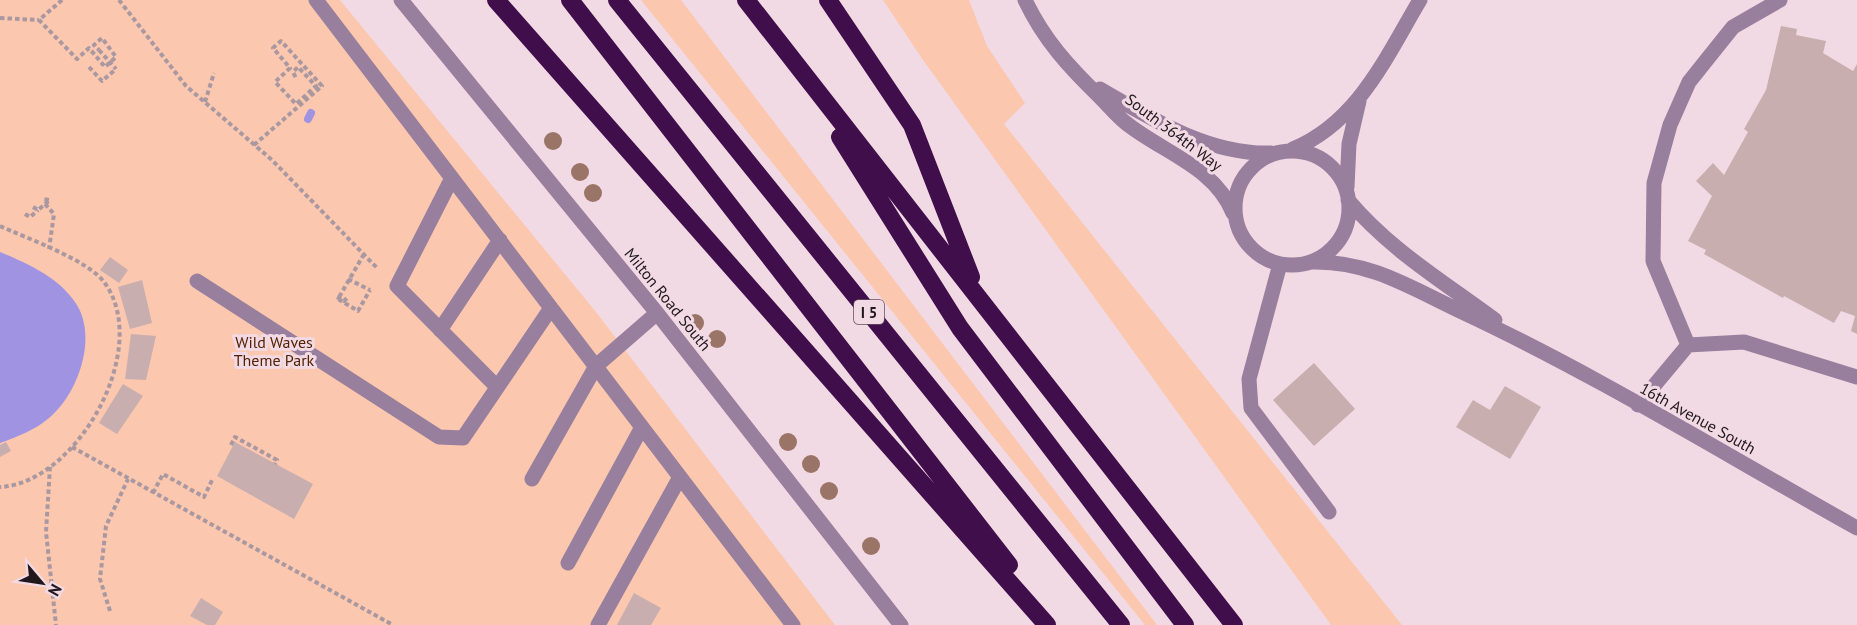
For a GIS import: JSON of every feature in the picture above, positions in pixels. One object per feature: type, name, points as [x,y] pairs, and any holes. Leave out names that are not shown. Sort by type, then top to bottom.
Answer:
[{"type":"highway","points":[[496,0],[1047,625]]},
{"type":"highway","points":[[570,0],[1056,625]]},
{"type":"highway","name":"I 5","points":[[617,0],[1121,625]]},
{"type":"highway","points":[[746,0],[1234,625]]},
{"type":"highway","points":[[828,0],[912,126],[978,296]]},
{"type":"highway","points":[[792,61],[960,328],[1185,625]]},
{"type":"street","points":[[316,0],[794,625]]},
{"type":"street","name":"Milton Road South","points":[[401,0],[657,313],[901,625]]},
{"type":"street","name":"South 364th Way","points":[[1025,0],[1046,40],[1082,79],[1126,123],[1205,175],[1229,203],[1236,221]]},
{"type":"street","points":[[1359,101],[1310,142],[1292,150],[1272,153],[1254,164],[1241,180],[1235,200],[1236,221],[1242,236],[1252,249],[1265,259],[1280,264],[1297,265],[1313,262],[1328,253],[1339,241],[1347,225],[1349,144],[1359,101],[1420,0]]},
{"type":"street","points":[[1688,345],[1653,261],[1654,183],[1670,126],[1689,82],[1734,27],[1780,0]]},
{"type":"street","name":"South 364th Way","points":[[1082,79],[1136,110],[1195,138],[1237,152],[1272,153]]},
{"type":"street","points":[[1292,150],[1310,153],[1327,161],[1340,175],[1348,196]]},
{"type":"street","points":[[452,178],[397,286],[497,387]]},
{"type":"street","name":"16th Avenue South","points":[[1348,196],[1372,228],[1393,247],[1522,340]]},
{"type":"street","points":[[441,330],[500,240]]},
{"type":"street","name":"16th Avenue South","points":[[1313,262],[1346,262],[1378,272],[1522,340],[1857,528]]},
{"type":"street","points":[[1280,264],[1249,379],[1251,408],[1329,512]]},
{"type":"street","points":[[197,281],[439,437],[463,438],[551,308]]},
{"type":"street","points":[[532,479],[596,366],[657,313]]},
{"type":"street","points":[[1638,405],[1688,345],[1744,342],[1857,377]]},
{"type":"street","points":[[568,563],[642,427]]},
{"type":"street","points":[[598,625],[680,477]]},
{"type":"path","points":[[39,20],[62,0]]},
{"type":"path","points":[[119,0],[186,86],[254,145],[378,269]]},
{"type":"path","points":[[0,18],[39,20],[77,58],[89,48],[105,67],[116,57],[102,38],[94,45],[116,69],[102,81],[89,67]]},
{"type":"path","points":[[254,145],[322,86],[281,41],[273,48],[290,68],[275,81],[296,104],[316,86],[298,67],[293,72],[296,78]]},
{"type":"path","points":[[205,102],[214,73]]},
{"type":"path","points":[[25,214],[30,217],[44,202],[54,214],[49,249]]},
{"type":"path","points":[[33,207],[38,210]]},
{"type":"path","points":[[0,226],[89,267],[104,282],[114,302],[121,331],[113,380],[72,447],[61,460],[35,476],[0,487]]},
{"type":"path","points":[[347,298],[344,301],[337,297],[348,279],[356,283],[363,287],[370,290],[358,311],[338,299],[344,289],[350,279],[364,254]]},
{"type":"path","points":[[231,445],[235,438],[276,462]]},
{"type":"path","points":[[72,447],[393,625]]},
{"type":"path","points":[[50,467],[46,532],[56,625]]},
{"type":"path","points":[[153,493],[163,474],[204,497],[213,478]]},
{"type":"path","points":[[110,611],[100,579],[106,526],[128,479]]},
{"type":"green space","name":"Wild Waves Theme Park","points":[[0,0],[340,0],[596,312],[835,625],[0,625]]},
{"type":"green space","points":[[641,0],[681,0],[1157,625],[1145,625]]},
{"type":"green space","points":[[883,0],[969,0],[987,46],[1025,103],[1004,124],[1402,625],[1331,625],[923,60]]},
{"type":"shaded area","points":[[0,252],[51,278],[68,293],[82,316],[85,347],[76,380],[69,395],[59,408],[38,426],[0,443]]},
{"type":"building","points":[[1781,26],[1797,29],[1796,35],[1826,41],[1823,53],[1853,71],[1857,64],[1857,334],[1851,331],[1855,316],[1841,311],[1834,323],[1784,296],[1783,298],[1704,254],[1706,250],[1688,241],[1712,196],[1696,181],[1713,163],[1724,175],[1748,132],[1744,129],[1766,90]]},
{"type":"building","points":[[110,257],[128,270],[119,283],[100,270]]},
{"type":"building","points":[[142,280],[152,323],[130,329],[118,287]]},
{"type":"building","points":[[131,334],[156,336],[146,380],[125,379]]},
{"type":"building","points":[[1314,363],[1355,409],[1314,446],[1273,400]]},
{"type":"building","points":[[123,384],[143,396],[117,434],[99,423]]},
{"type":"building","points":[[1505,386],[1541,407],[1510,459],[1456,427],[1473,400],[1490,410]]},
{"type":"building","points":[[6,442],[11,451],[0,457],[0,445]]},
{"type":"building","points":[[235,442],[313,484],[294,519],[217,476]]},
{"type":"building","points":[[634,593],[661,608],[651,625],[617,625]]},
{"type":"building","points":[[201,598],[223,612],[215,625],[207,625],[190,616]]},
{"type":"waterway","points":[[308,119],[311,113]]}]
